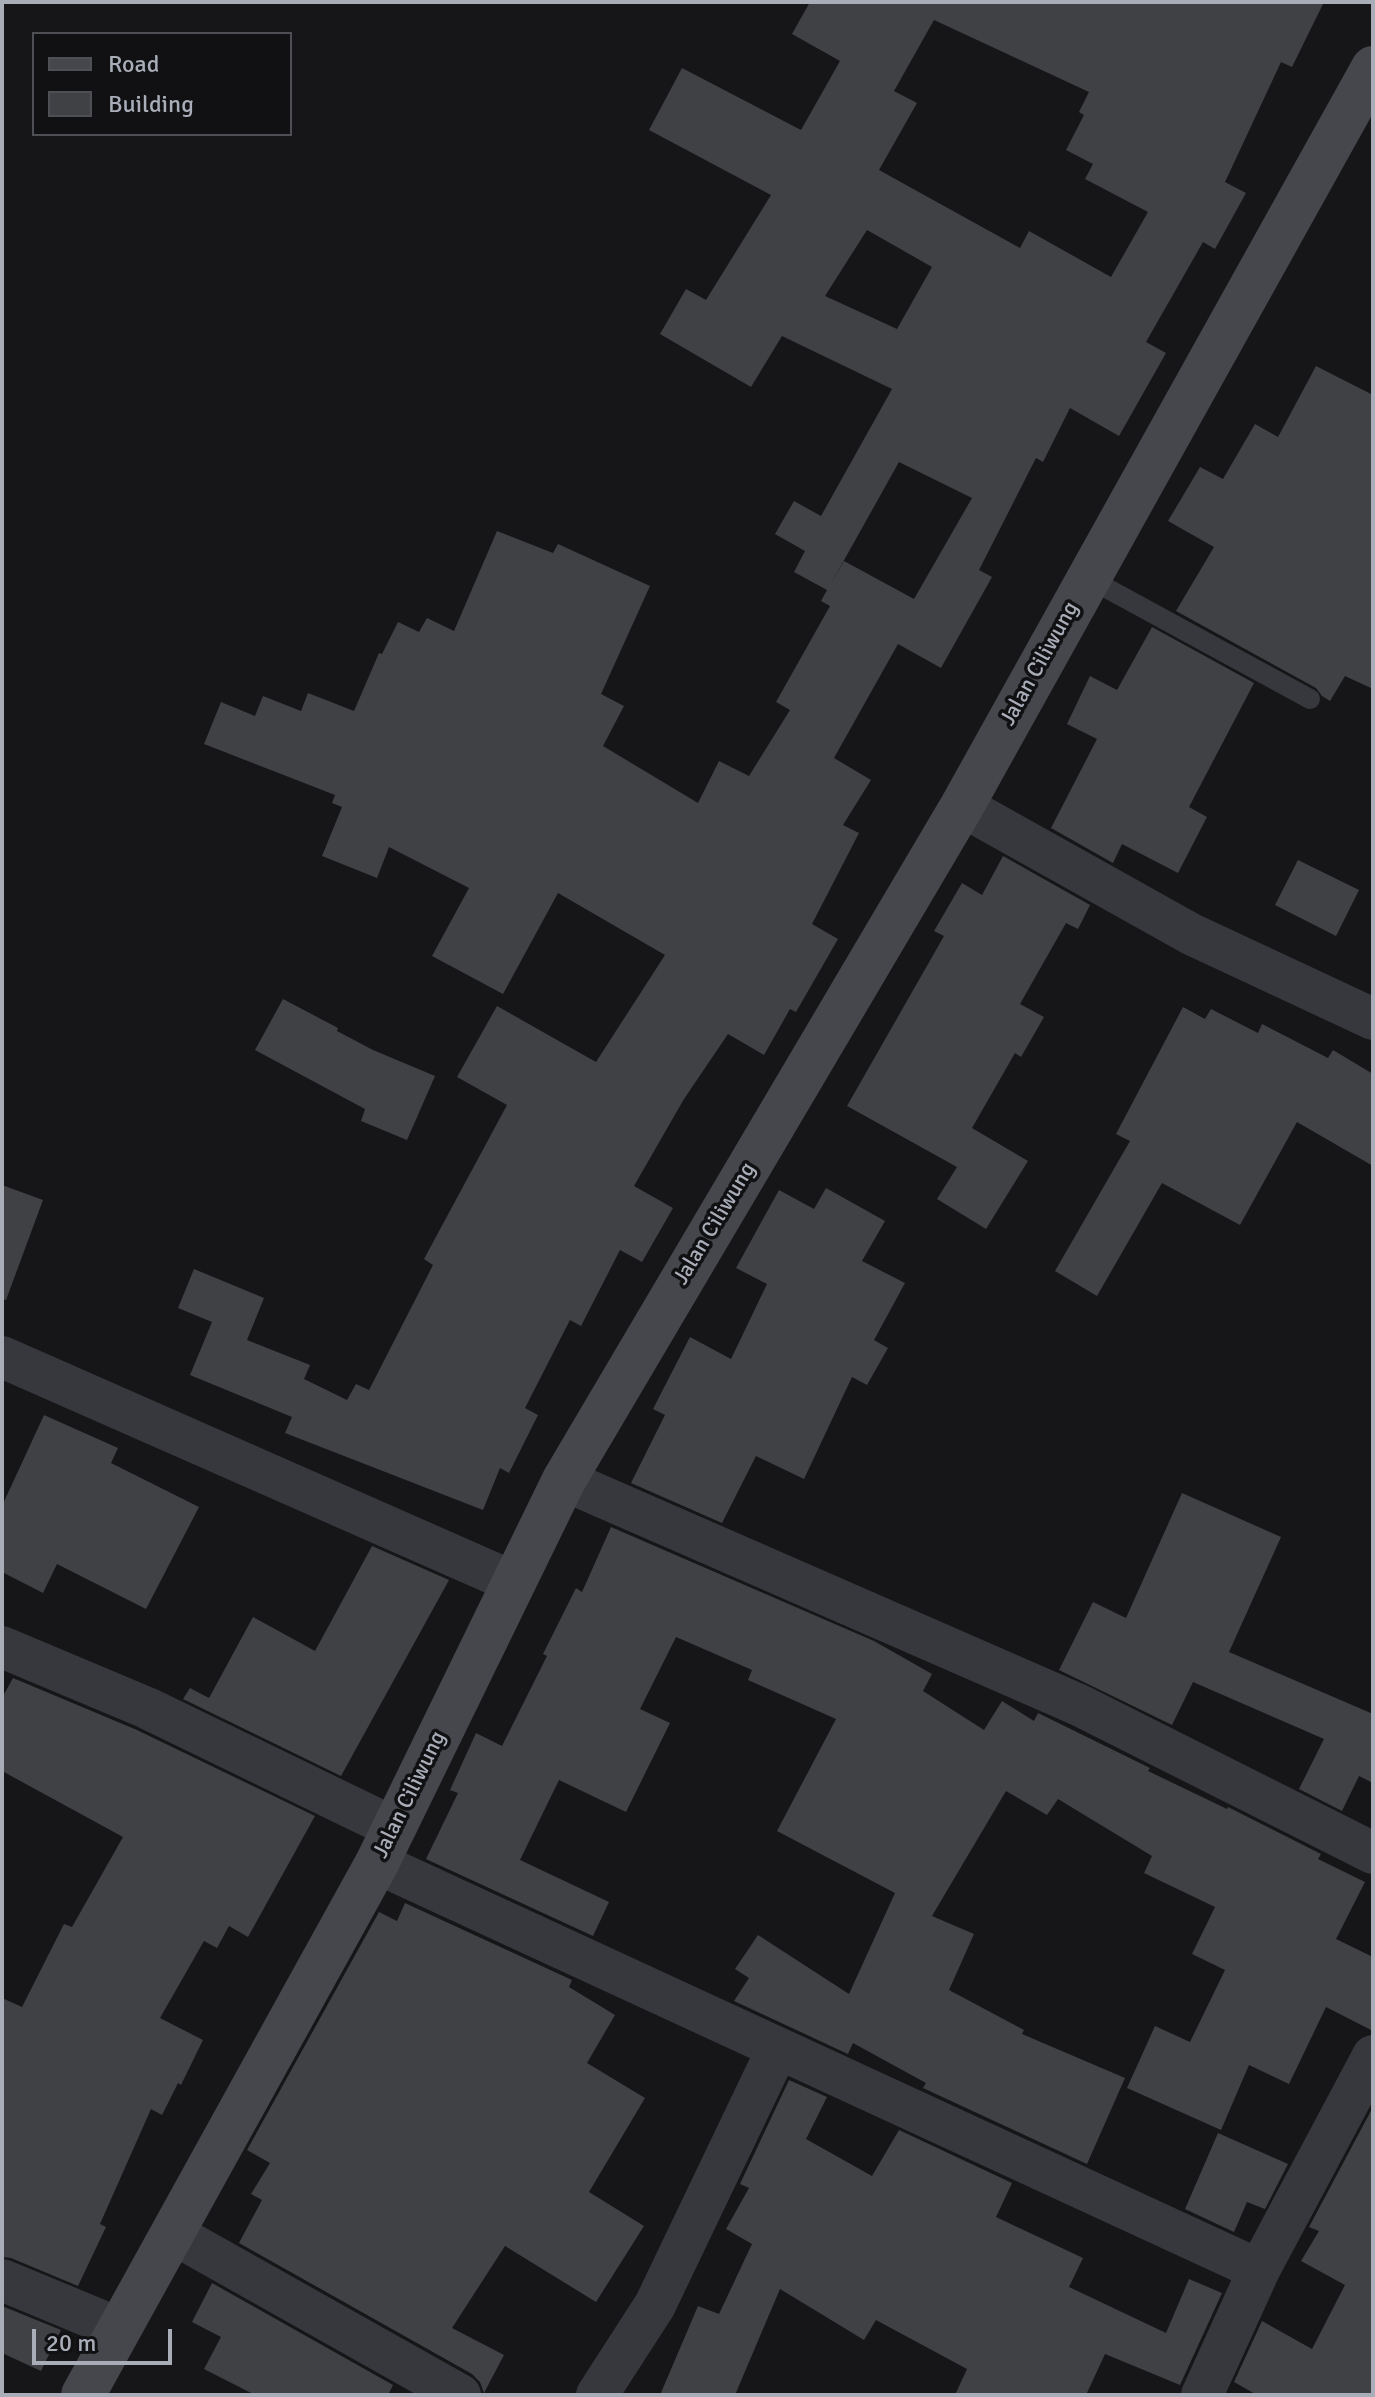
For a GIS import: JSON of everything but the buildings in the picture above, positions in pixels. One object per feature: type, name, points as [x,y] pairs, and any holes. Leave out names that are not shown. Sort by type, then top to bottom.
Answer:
[{"type":"main road","name":"Jalan Ciliwung","points":[[83,2395],[386,1845],[564,1480],[962,806],[1373,68]]},
{"type":"street","points":[[962,806],[1191,934],[1373,1019]]},
{"type":"street","points":[[2,1357],[513,1582]]},
{"type":"street","points":[[564,1480],[1079,1705],[1373,1853]]},
{"type":"street","points":[[2,1647],[147,1708],[386,1845],[778,2048],[1259,2270]]},
{"type":"street","points":[[597,2395],[655,2305],[778,2048]]},
{"type":"street","points":[[1202,2395],[1259,2270],[1373,2056]]},
{"type":"street","points":[[172,2233],[460,2395]]},
{"type":"street","points":[[2,2280],[120,2329]]},
{"type":"lane","points":[[1088,578],[1310,699]]}]
